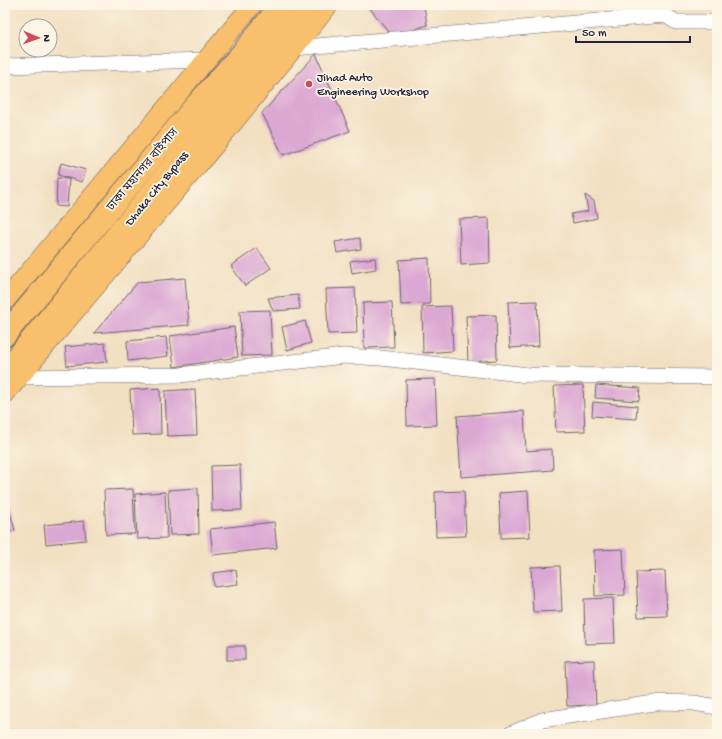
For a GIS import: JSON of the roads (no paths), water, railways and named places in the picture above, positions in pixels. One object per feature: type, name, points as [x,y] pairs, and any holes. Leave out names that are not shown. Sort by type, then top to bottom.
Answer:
[{"type":"highway","name":"ঢাকা মহানগর বাইপাস","points":[[5,335],[281,5]]},
{"type":"highway","name":"Dhaka City Bypass","points":[[12,374],[207,125],[309,5]]},
{"type":"main road","points":[[5,301],[252,5]]},
{"type":"main road","points":[[5,394],[12,374],[294,48],[329,5]]},
{"type":"street","points":[[294,48],[661,10],[676,22],[717,22]]},
{"type":"street","points":[[5,66],[206,60]]},
{"type":"street","points":[[12,374],[180,375],[344,356],[381,358],[528,375],[717,377]]},
{"type":"street","points":[[510,734],[542,720],[661,702],[694,703],[717,707]]},
{"type":"place","name":"Jihad Auto Engineering Workshop","points":[[309,84]]}]
